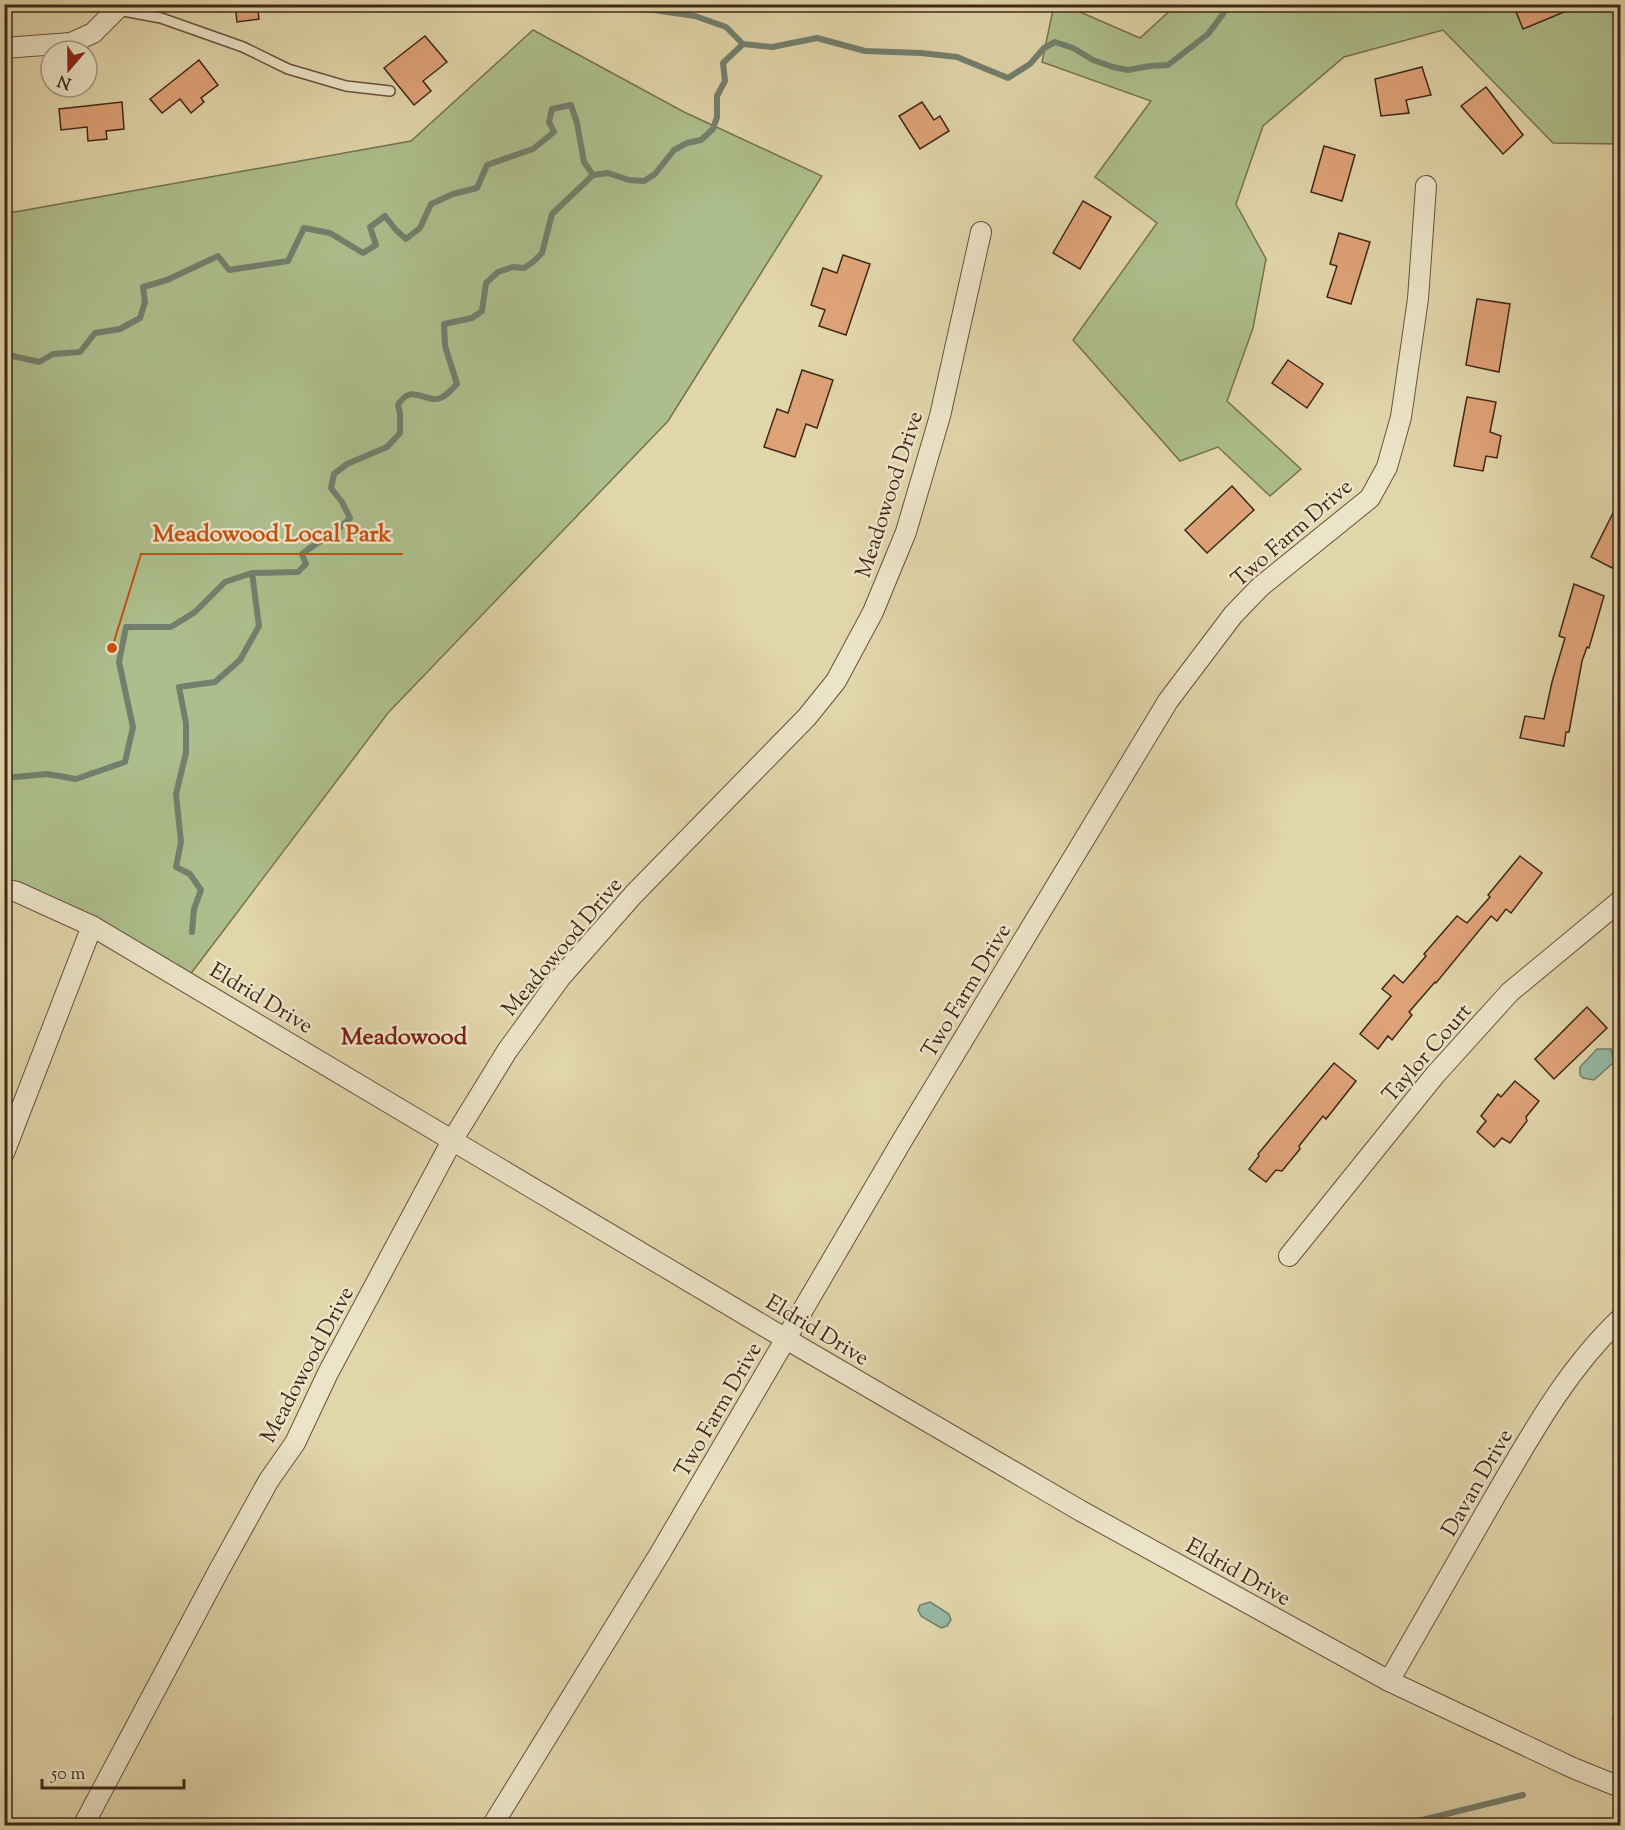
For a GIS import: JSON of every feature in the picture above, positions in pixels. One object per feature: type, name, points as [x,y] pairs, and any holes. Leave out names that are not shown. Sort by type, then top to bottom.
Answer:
[{"type":"street","points":[[4,48],[71,43],[93,33],[119,7]]},
{"type":"street","name":"Two Farm Drive","points":[[492,1826],[659,1555],[903,1139],[1168,701],[1233,615],[1260,587],[1370,498],[1387,467],[1401,417],[1418,299],[1426,186]]},
{"type":"street","name":"Meadowood Drive","points":[[83,1826],[229,1552],[269,1480],[295,1443],[328,1373],[453,1139],[507,1051],[560,978],[634,894],[807,717],[836,681],[873,612],[906,532],[940,416],[981,232]]},
{"type":"street","name":"Eldrid Drive","points":[[4,889],[17,892],[92,926],[786,1339],[1081,1511],[1389,1681],[1573,1768],[1620,1787]]},
{"type":"street","name":"Taylor Court","points":[[1288,1256],[1435,1075],[1510,992],[1620,901]]},
{"type":"street","points":[[5,1148],[92,926]]},
{"type":"street","name":"Davan Drive","points":[[1389,1681],[1518,1456],[1566,1381],[1599,1338],[1620,1318]]},
{"type":"lane","points":[[119,7],[161,18],[243,47],[288,69],[346,86],[390,91]]},
{"type":"shaded area","points":[[1054,5],[1064,5],[1140,38],[1176,5],[1620,5],[1620,144],[1553,143],[1443,30],[1344,57],[1263,126],[1236,204],[1266,259],[1253,328],[1227,401],[1301,469],[1270,496],[1218,447],[1180,461],[1073,340],[1157,223],[1095,177],[1151,101],[1042,62]]},
{"type":"shaded area","points":[[533,30],[684,112],[822,176],[668,421],[388,713],[186,980],[5,889],[4,214],[411,141]]},
{"type":"shaded area","points":[[1597,1049],[1611,1049],[1614,1062],[1594,1080],[1583,1078],[1580,1075],[1580,1067]]},
{"type":"shaded area","points":[[930,1602],[949,1614],[951,1620],[947,1626],[941,1628],[921,1616],[918,1610],[920,1605]]},
{"type":"building","points":[[235,4],[257,4],[259,19],[237,22]]},
{"type":"building","points":[[1513,4],[1581,4],[1581,5],[1523,29]]},
{"type":"building","points":[[425,36],[447,62],[423,81],[431,91],[414,105],[384,68]]},
{"type":"building","points":[[199,60],[218,85],[201,98],[204,102],[191,113],[180,99],[162,113],[150,99]]},
{"type":"building","points":[[1422,67],[1431,95],[1406,100],[1409,113],[1381,116],[1375,79]]},
{"type":"building","points":[[1486,87],[1523,135],[1503,154],[1461,106]]},
{"type":"building","points":[[122,102],[124,129],[106,131],[107,139],[88,141],[87,127],[61,130],[59,109]]},
{"type":"building","points":[[922,102],[934,120],[940,116],[949,131],[920,149],[899,116]]},
{"type":"building","points":[[1324,146],[1355,155],[1342,201],[1311,192]]},
{"type":"building","points":[[1083,201],[1111,217],[1080,269],[1053,253]]},
{"type":"building","points":[[1339,233],[1370,242],[1351,304],[1327,297],[1337,266],[1330,264]]},
{"type":"building","points":[[843,255],[870,264],[846,335],[819,326],[825,310],[811,305],[823,268],[837,273]]},
{"type":"building","points":[[1477,299],[1510,304],[1499,372],[1466,365]]},
{"type":"building","points":[[1288,360],[1323,384],[1307,408],[1272,383]]},
{"type":"building","points":[[802,370],[833,380],[817,428],[806,424],[795,457],[764,447],[777,409],[788,413]]},
{"type":"building","points":[[1467,397],[1496,402],[1490,432],[1501,436],[1497,458],[1486,456],[1483,471],[1454,466]]},
{"type":"building","points":[[1232,486],[1254,510],[1207,553],[1185,530]]},
{"type":"building","points":[[1620,499],[1620,551],[1612,568],[1591,557]]},
{"type":"building","points":[[1574,584],[1604,596],[1589,648],[1587,647],[1582,661],[1569,732],[1566,732],[1564,746],[1520,738],[1525,716],[1544,719],[1565,638],[1559,636]]},
{"type":"building","points":[[1520,856],[1542,873],[1511,913],[1506,909],[1497,921],[1491,916],[1409,1012],[1412,1015],[1392,1040],[1388,1036],[1378,1049],[1360,1034],[1391,996],[1382,989],[1394,975],[1403,983],[1426,956],[1424,954],[1457,916],[1467,923],[1490,897],[1488,895]]},
{"type":"building","points":[[1587,1007],[1607,1028],[1554,1079],[1535,1059]]},
{"type":"building","points":[[1334,1063],[1356,1081],[1326,1119],[1323,1116],[1282,1171],[1276,1170],[1266,1182],[1249,1169],[1259,1156],[1258,1154]]},
{"type":"building","points":[[1515,1081],[1539,1101],[1510,1143],[1502,1138],[1494,1147],[1477,1132],[1486,1121],[1481,1116],[1498,1094],[1501,1097]]},
{"type":"waterway","points":[[600,4],[602,7],[654,10],[695,16],[726,27],[743,44]]},
{"type":"waterway","points":[[4,778],[47,774],[76,779],[125,762],[133,727],[119,662],[126,627],[171,627],[195,612],[225,582],[252,573],[298,572],[306,564],[302,554],[350,518],[342,502],[331,488],[334,474],[347,464],[387,447],[400,433],[398,405],[407,395],[416,394],[437,399],[446,395],[457,384],[445,346],[444,324],[472,318],[482,311],[486,283],[498,272],[513,267],[524,268],[533,262],[542,253],[552,214],[593,175],[608,173],[629,180],[644,181],[655,174],[674,150],[687,143],[701,140],[713,129],[717,117],[717,96],[725,81],[723,63],[743,44],[772,47],[817,38],[865,51],[957,57],[1008,78],[1030,64],[1044,48],[1055,42],[1073,48],[1093,60],[1128,70],[1168,65],[1208,34],[1223,14],[1227,4]]},
{"type":"waterway","points":[[4,354],[39,362],[53,354],[80,352],[95,333],[120,329],[140,318],[145,302],[143,287],[167,280],[218,256],[229,270],[288,261],[304,228],[330,233],[363,253],[376,245],[370,227],[385,216],[406,239],[420,228],[431,204],[453,194],[477,188],[487,165],[533,149],[554,132],[549,122],[552,109],[571,105],[577,123],[584,162],[593,175]]},
{"type":"waterway","points":[[192,932],[194,909],[201,890],[190,874],[176,867],[181,842],[176,794],[186,753],[186,723],[179,687],[215,682],[240,660],[259,626],[252,573]]},
{"type":"waterway","points":[[1615,1719],[1620,1709]]},
{"type":"waterway","points":[[1398,1826],[1523,1795]]},
{"type":"place","name":"Meadowood Local Park","points":[[112,648]]},
{"type":"district","name":"Meadowood","points":[[404,1036]]}]
